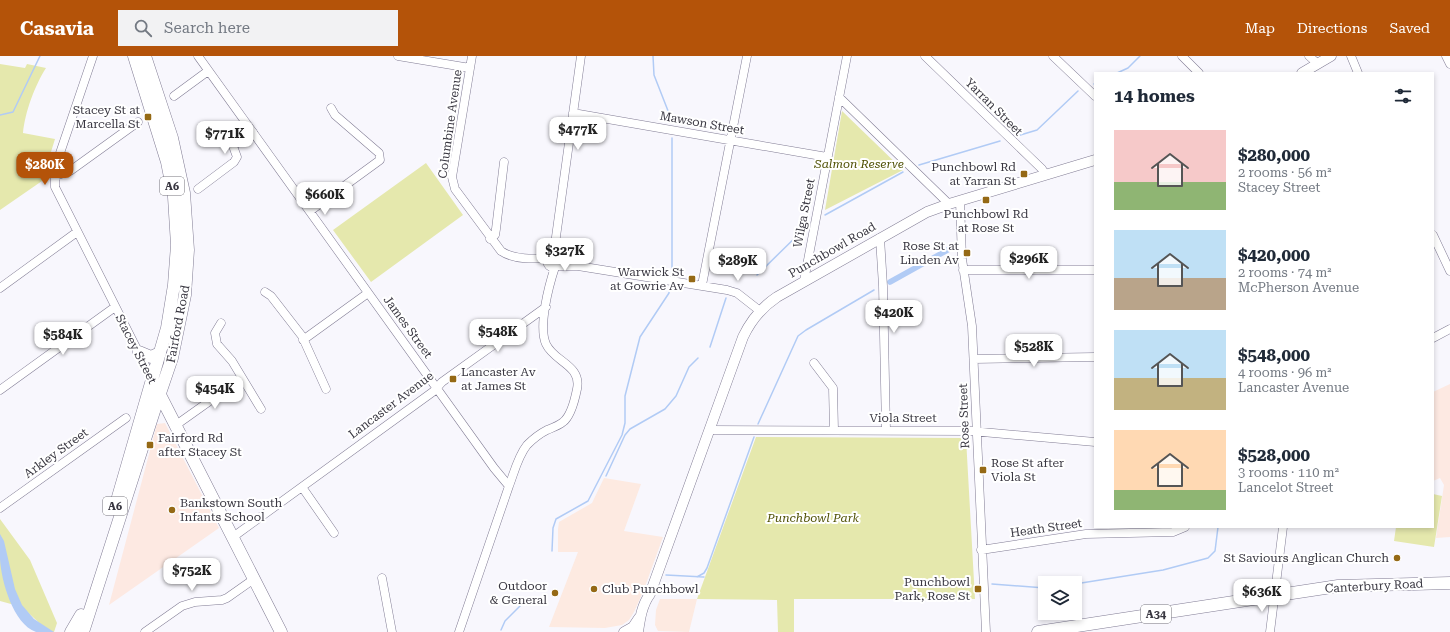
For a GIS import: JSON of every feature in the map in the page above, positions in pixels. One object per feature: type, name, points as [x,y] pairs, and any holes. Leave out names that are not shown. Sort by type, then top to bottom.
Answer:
[{"type":"highway","name":"Fairford Road","points":[[76,632],[114,510],[160,353],[167,328],[174,285],[177,245],[176,214],[168,162],[134,56]]},
{"type":"highway","name":"Fairford Road","points":[[83,632],[150,421],[172,358],[183,308],[187,265],[187,228],[184,193],[172,138],[145,56]]},
{"type":"highway","points":[[139,352],[151,356],[160,353]]},
{"type":"highway","name":"Stacey Street","points":[[152,380],[281,632]]},
{"type":"highway","points":[[150,421],[161,415],[174,422]]},
{"type":"highway","name":"Canterbury Road","points":[[1038,632],[1274,596],[1358,585],[1450,583]]},
{"type":"highway","points":[[71,632],[81,615]]},
{"type":"main road","points":[[1304,72],[1331,56]]},
{"type":"main road","name":"Punchbowl Road","points":[[638,632],[640,617],[646,600],[650,594],[743,337],[750,323],[760,311],[774,299],[804,281],[927,212],[948,204],[1094,160]]},
{"type":"main road","name":"Punchbowl Road","points":[[644,632],[646,615],[651,600],[650,594]]},
{"type":"main road","points":[[624,632],[633,627],[640,617]]},
{"type":"street","name":"Stacey Street","points":[[93,56],[63,143],[56,176],[56,190],[152,380]]},
{"type":"street","name":"James Street","points":[[198,56],[509,486]]},
{"type":"street","points":[[398,56],[470,68]]},
{"type":"street","name":"Columbine Avenue","points":[[472,56],[452,182],[457,192],[500,251],[507,254],[553,262]]},
{"type":"street","points":[[459,632],[519,459],[524,449],[538,435],[566,420],[577,390],[577,380],[574,371],[552,353],[545,340],[543,320],[553,262],[581,56]]},
{"type":"street","points":[[702,286],[747,56]]},
{"type":"street","name":"Wilga Street","points":[[804,281],[847,56]]},
{"type":"street","name":"Yarran Street","points":[[925,56],[1046,175]]},
{"type":"street","points":[[1053,56],[1094,95]]},
{"type":"street","points":[[1182,56],[1198,72]]},
{"type":"street","points":[[1309,56],[1318,64]]},
{"type":"street","points":[[1351,56],[1358,72]]},
{"type":"street","points":[[1446,56],[1450,64]]},
{"type":"street","points":[[174,96],[208,71]]},
{"type":"street","points":[[839,97],[948,204]]},
{"type":"street","points":[[310,211],[380,160],[379,153],[335,115],[331,108]]},
{"type":"street","name":"Mawson Street","points":[[573,113],[827,157]]},
{"type":"street","points":[[56,176],[70,171],[138,122]]},
{"type":"street","points":[[198,189],[234,162],[237,157],[233,146],[253,132]]},
{"type":"street","points":[[490,239],[494,235],[496,229],[504,162]]},
{"type":"street","name":"Rose Street","points":[[960,201],[963,270],[972,320],[981,550],[986,632]]},
{"type":"street","points":[[0,288],[77,232]]},
{"type":"street","points":[[1434,237],[1450,271]]},
{"type":"street","points":[[880,238],[883,286],[886,430]]},
{"type":"street","points":[[553,262],[734,291],[760,311]]},
{"type":"street","points":[[963,270],[1094,270]]},
{"type":"street","points":[[265,292],[272,296],[304,340],[326,389]]},
{"type":"street","points":[[304,340],[368,293]]},
{"type":"street","name":"Lancaster Avenue","points":[[233,537],[431,393],[442,382],[546,306]]},
{"type":"street","points":[[0,390],[115,307]]},
{"type":"street","points":[[221,323],[215,334],[217,344],[232,361],[261,409]]},
{"type":"street","points":[[1434,337],[1450,329]]},
{"type":"street","points":[[974,359],[1094,357]]},
{"type":"street","points":[[814,363],[833,388],[834,430]]},
{"type":"street","points":[[174,422],[242,378]]},
{"type":"street","name":"Arkley Street","points":[[0,508],[126,418]]},
{"type":"street","name":"Viola Street","points":[[710,430],[976,431],[1094,442]]},
{"type":"street","points":[[302,487],[334,533]]},
{"type":"street","name":"Heath Street","points":[[981,550],[1086,534],[1173,532],[1183,528]]},
{"type":"street","points":[[1270,632],[1283,528]]},
{"type":"street","points":[[382,578],[392,632]]},
{"type":"street","points":[[145,632],[182,606],[195,602],[222,600],[254,579]]},
{"type":"shaded area","points":[[1450,384],[1450,537],[1436,538],[1444,485],[1440,478],[1434,481],[1434,392]]},
{"type":"shaded area","name":"Bankstown South Infants School","points":[[165,423],[219,528],[109,605],[157,424]]},
{"type":"shaded area","points":[[604,478],[641,484],[624,531],[663,537],[643,592],[629,620],[622,625],[605,628],[549,627],[578,552],[558,552],[559,522],[592,503]]},
{"type":"shaded area","points":[[660,599],[697,599],[689,632],[658,631],[655,625],[656,610]]},
{"type":"green space","points":[[0,64],[25,68],[27,64],[46,68],[31,99],[23,133],[55,139],[42,181],[0,210]]},
{"type":"green space","name":"Salmon Reserve","points":[[842,111],[903,170],[825,210]]},
{"type":"green space","points":[[426,163],[463,215],[371,282],[333,230]]},
{"type":"green space","name":"Punchbowl Park","points":[[756,437],[966,438],[975,599],[794,599],[794,632],[778,632],[777,600],[697,599]]},
{"type":"green space","points":[[1434,494],[1442,496],[1434,547],[1394,541],[1396,528],[1434,528]]},
{"type":"green space","points":[[0,519],[30,560],[57,623],[54,632],[49,632],[22,607],[0,601]]},
{"type":"water","points":[[0,534],[4,541],[15,589],[22,605],[34,619],[54,632],[36,632],[21,620],[15,611],[6,589],[1,568]]},
{"type":"waterway","points":[[0,115],[13,112],[40,56]]},
{"type":"waterway","points":[[653,56],[654,75],[672,121]]},
{"type":"waterway","points":[[1119,72],[1128,68],[1140,56]]},
{"type":"waterway","points":[[1017,136],[1037,130],[1078,91]]},
{"type":"waterway","points":[[672,138],[672,272]]},
{"type":"waterway","points":[[919,165],[1000,141]]},
{"type":"waterway","points":[[825,215],[903,172]]},
{"type":"waterway","points":[[757,275],[805,228]]},
{"type":"waterway","points":[[890,282],[953,247]]},
{"type":"waterway","points":[[552,551],[553,528],[556,519],[588,501],[622,435],[625,423],[625,396],[640,337],[669,293],[669,289]]},
{"type":"waterway","points":[[758,424],[798,336],[874,290]]},
{"type":"waterway","points":[[710,347],[726,298]]},
{"type":"waterway","points":[[606,476],[625,435],[630,429],[665,409],[676,396],[689,367],[698,358]]},
{"type":"waterway","points":[[697,577],[704,573],[707,568],[754,437]]},
{"type":"waterway","points":[[1082,583],[1163,570],[1208,558],[1215,551],[1218,528]]},
{"type":"waterway","points":[[666,575],[704,577]]},
{"type":"waterway","points":[[992,584],[1038,587]]},
{"type":"waterway","points":[[501,630],[505,621],[522,604]]},
{"type":"place","name":"Stacey St at Marcella St","points":[[148,117]]},
{"type":"place","name":"Punchbowl Rd at Yarran St","points":[[1024,174]]},
{"type":"place","name":"Punchbowl Rd at Rose St","points":[[986,200]]},
{"type":"place","name":"Rose St at Linden Av","points":[[967,253]]},
{"type":"place","name":"Warwick St at Gowrie Av","points":[[692,279]]},
{"type":"place","name":"Lancaster Av at James St","points":[[453,379]]},
{"type":"place","name":"Fairford Rd after Stacey St","points":[[150,445]]},
{"type":"place","name":"Rose St after Viola St","points":[[983,470]]},
{"type":"place","name":"Bankstown South Infants School","points":[[172,510]]},
{"type":"place","name":"St Saviours Anglican Church","points":[[1397,558]]},
{"type":"place","name":"Club Punchbowl","points":[[594,589]]},
{"type":"place","name":"Punchbowl Park, Rose St","points":[[978,589]]},
{"type":"place","name":"Outdoor & General","points":[[555,593]]}]
